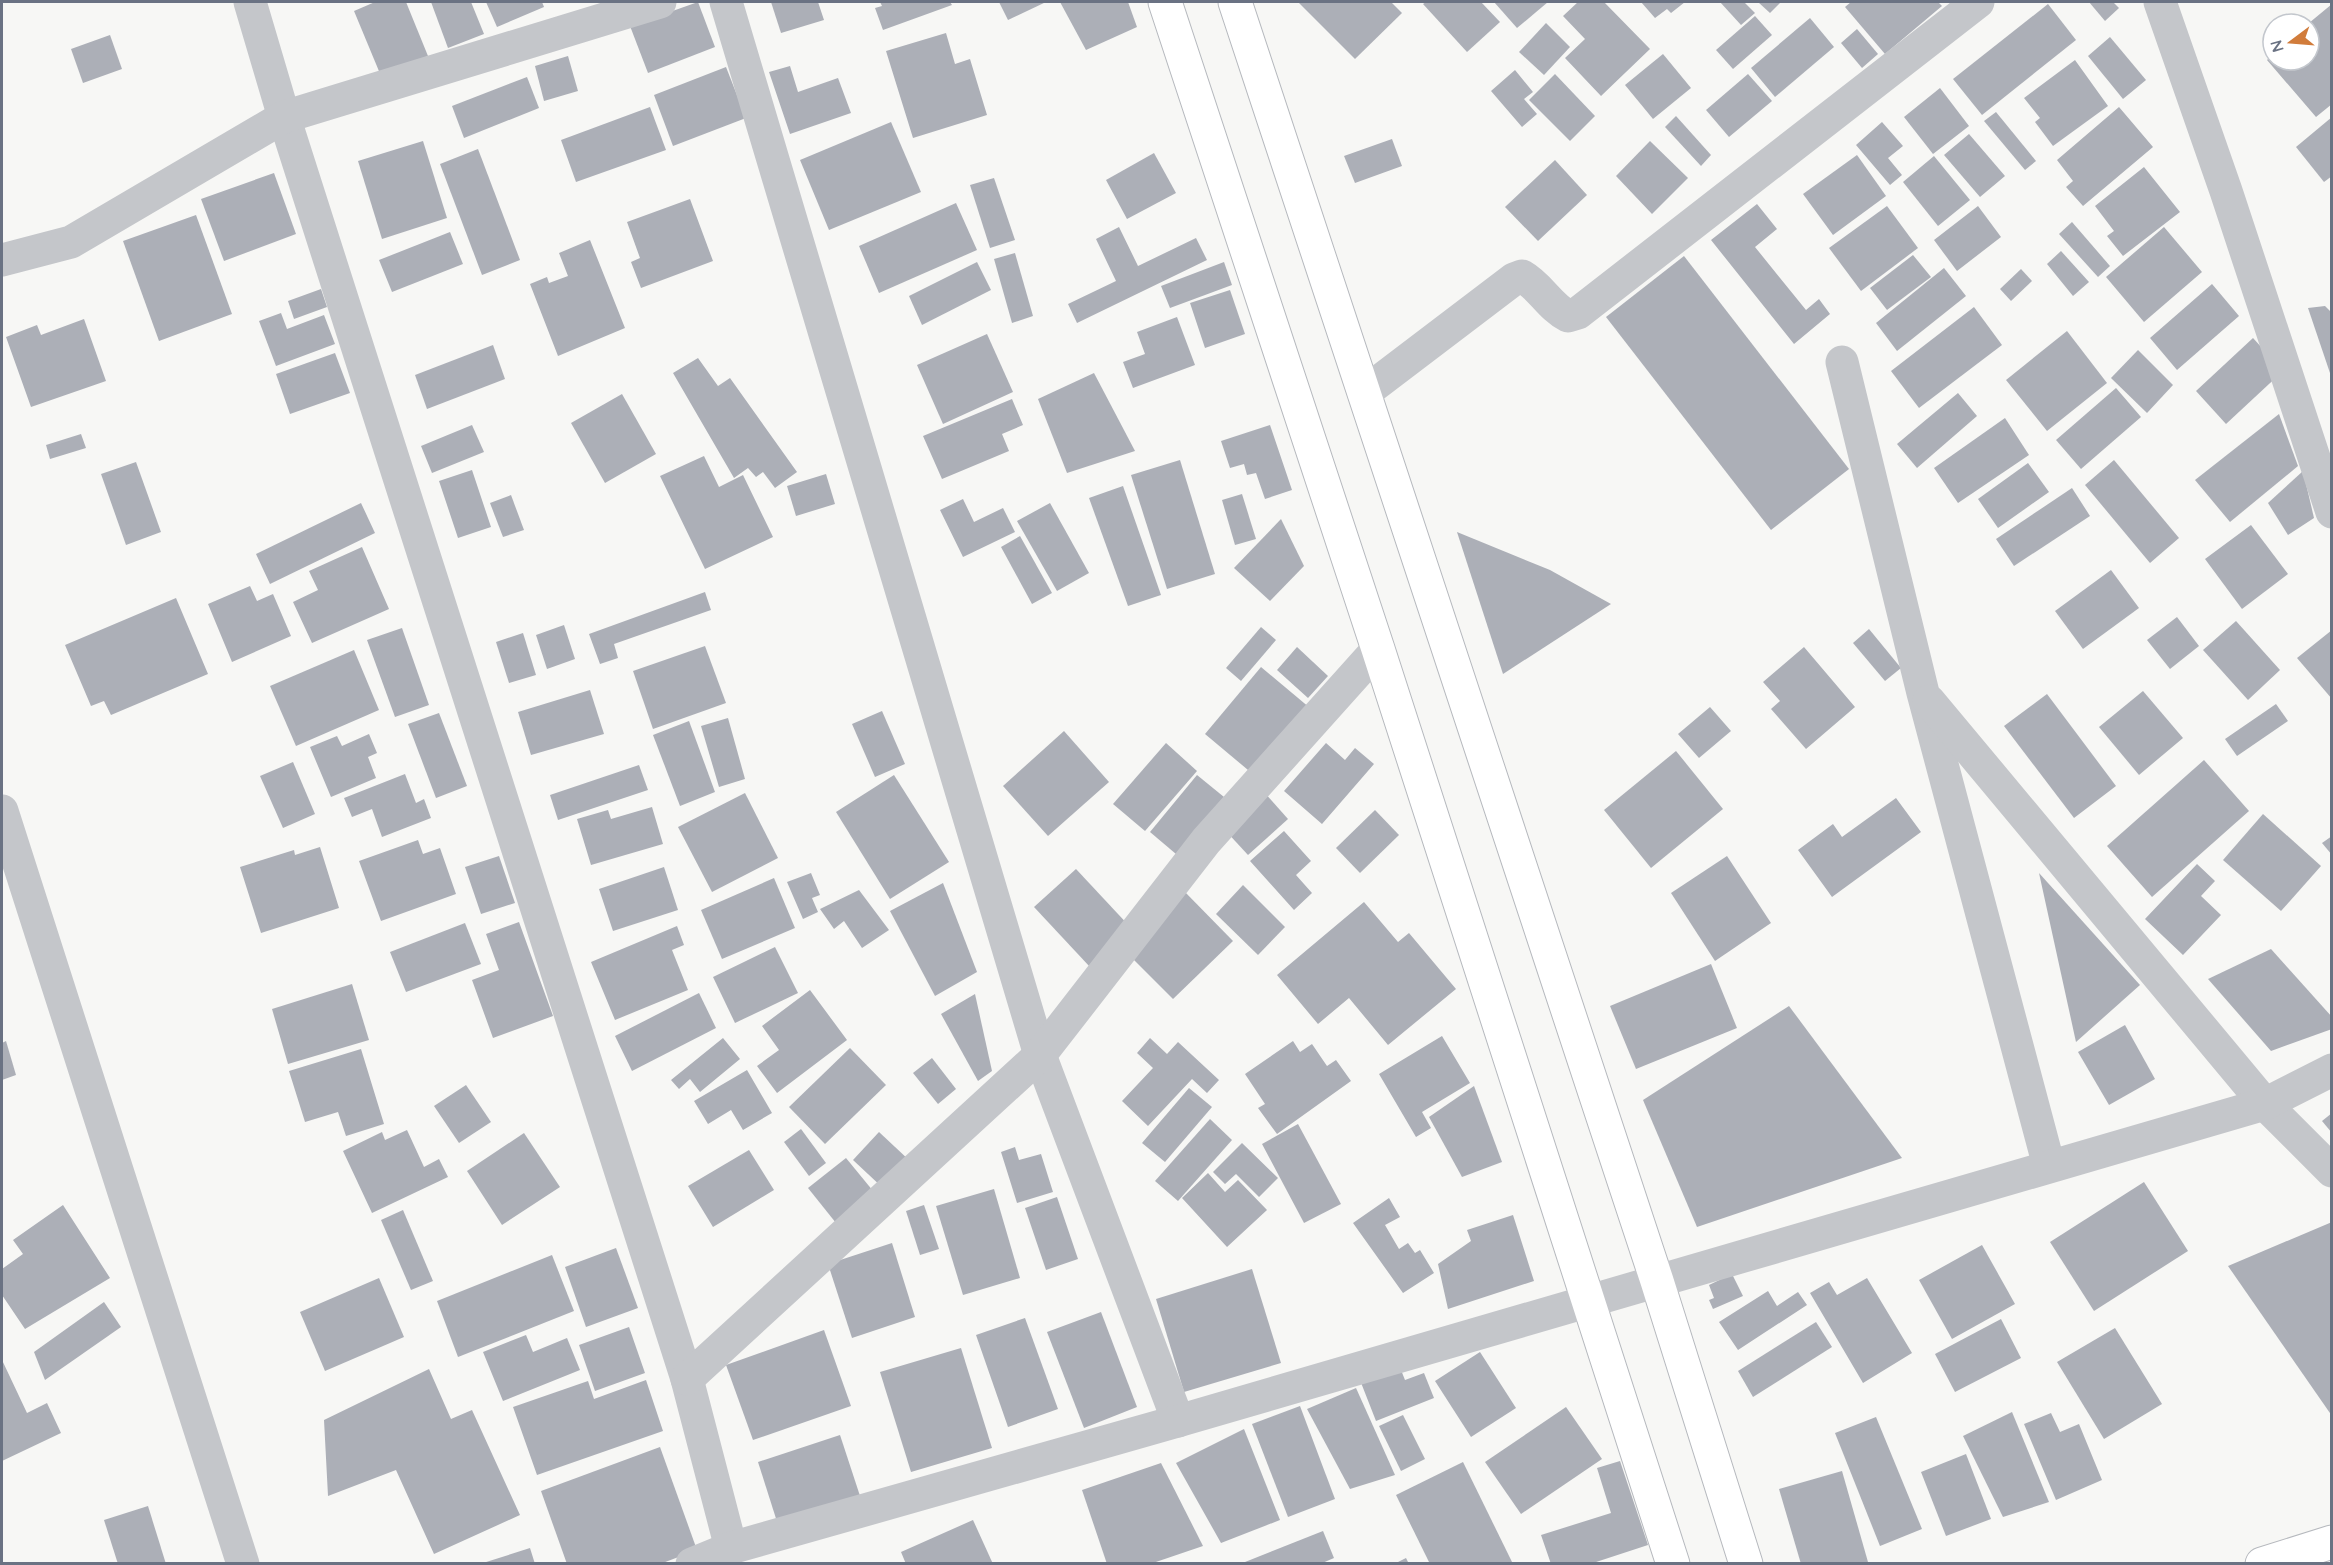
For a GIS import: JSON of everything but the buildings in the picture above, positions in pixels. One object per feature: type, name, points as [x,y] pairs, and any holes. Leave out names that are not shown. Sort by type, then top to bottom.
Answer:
[{"type":"street","points":[[250,2],[284,117],[687,1379],[730,1548]]},
{"type":"street","points":[[2,260],[70,242],[284,117],[660,2]]},
{"type":"street","points":[[726,2],[1040,1055],[1178,1421]]},
{"type":"street","points":[[1165,2],[1378,649],[1673,1563]]},
{"type":"street","points":[[1235,2],[1657,1281],[1746,1563]]},
{"type":"street","points":[[1364,393],[1514,279],[1522,276],[1530,280],[1561,313],[1568,316],[1578,313],[1978,2]]},
{"type":"street","points":[[2160,2],[2230,202],[2331,512]]},
{"type":"street","points":[[1842,362],[1923,693],[2049,1166]]},
{"type":"street","points":[[687,1379],[1040,1055],[1206,841],[1378,649]]},
{"type":"street","points":[[1923,693],[2265,1104],[2331,1171]]},
{"type":"street","points":[[2,811],[243,1563]]},
{"type":"street","points":[[692,1563],[730,1548],[1178,1421],[2265,1104],[2331,1070]]},
{"type":"street","points":[[2262,1563],[2331,1542]]}]
